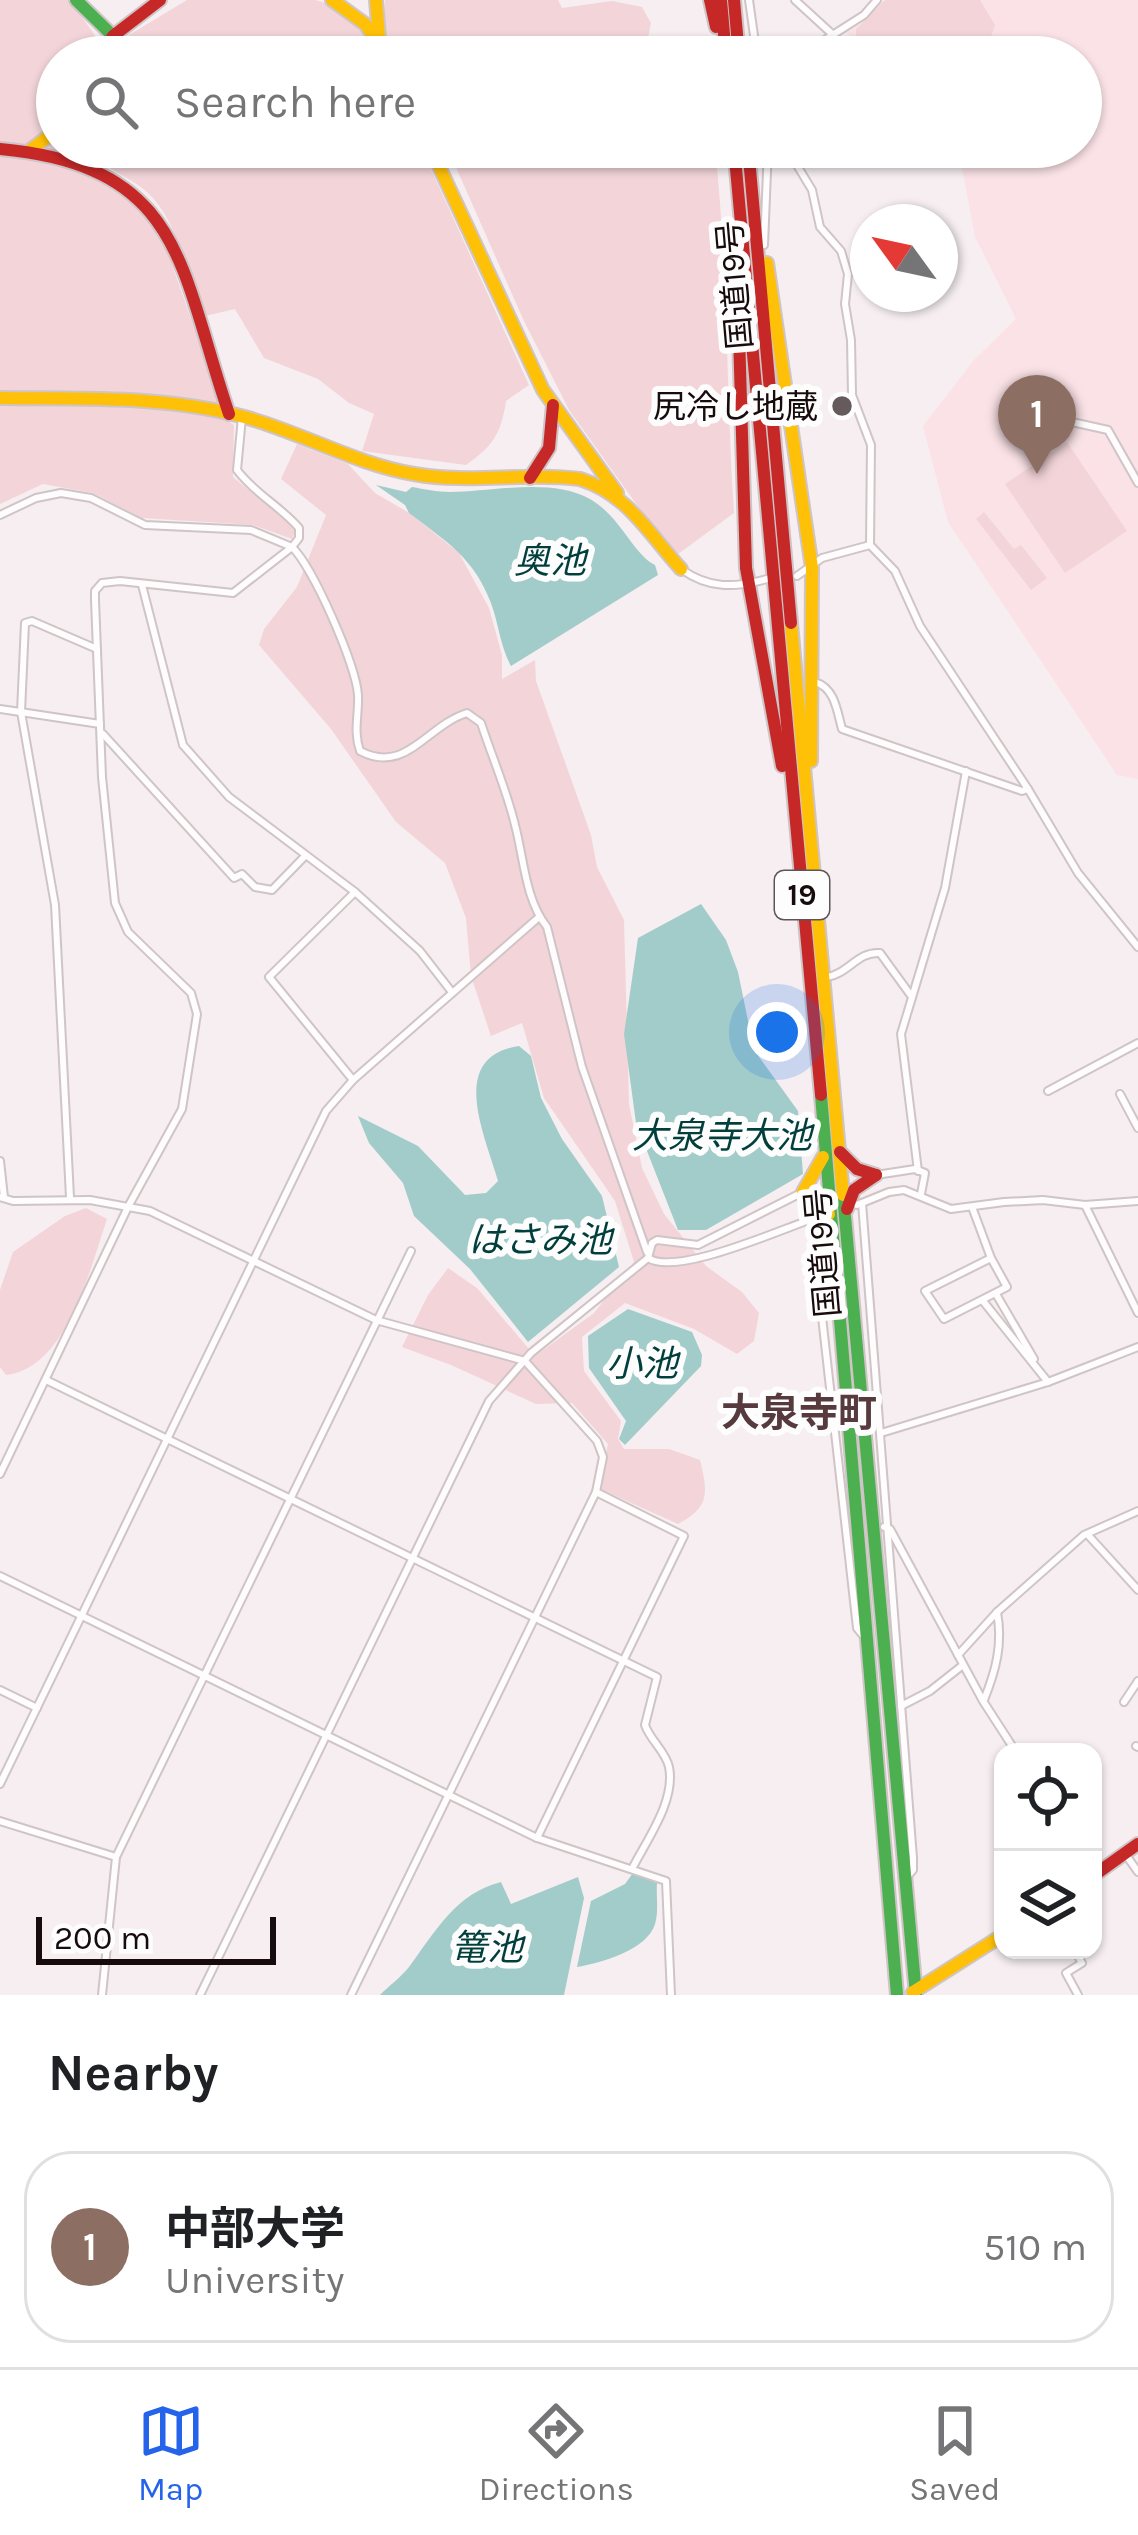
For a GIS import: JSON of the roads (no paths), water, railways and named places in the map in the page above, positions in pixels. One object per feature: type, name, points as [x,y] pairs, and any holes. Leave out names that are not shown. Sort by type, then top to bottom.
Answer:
[{"type":"main road","points":[[76,0],[113,36],[160,0]]},
{"type":"main road","points":[[332,0],[379,36]]},
{"type":"main road","points":[[376,0],[379,36]]},
{"type":"main road","points":[[710,0],[718,36]]},
{"type":"main road","points":[[721,0],[724,36]]},
{"type":"main road","points":[[734,0],[738,36]]},
{"type":"main road","points":[[29,151],[36,146]]},
{"type":"main road","points":[[0,149],[36,153]]},
{"type":"main road","points":[[93,168],[138,194],[167,234],[236,415]]},
{"type":"main road","points":[[440,168],[553,405],[620,497],[681,568]]},
{"type":"main road","name":"国道19号","points":[[736,168],[823,977],[832,1151]]},
{"type":"main road","name":"国道19号","points":[[750,168],[837,1212],[906,1878],[913,1993]]},
{"type":"main road","points":[[741,231],[737,263],[748,584],[783,769],[799,782],[811,770],[812,568],[764,245],[756,228]]},
{"type":"main road","points":[[0,398],[167,403],[236,415],[402,472],[447,478],[582,479],[620,497]]},
{"type":"main road","points":[[530,478],[549,448],[553,405]]},
{"type":"main road","points":[[832,1151],[857,1169],[876,1175],[854,1190],[837,1212],[802,1192],[832,1151]]},
{"type":"main road","name":"国道19号","points":[[855,1399],[868,1642],[898,1995]]},
{"type":"main road","points":[[1102,1869],[1138,1844]]},
{"type":"main road","points":[[913,1993],[994,1941]]},
{"type":"street","points":[[749,0],[754,36]]},
{"type":"street","points":[[795,0],[805,4],[831,33]]},
{"type":"street","points":[[827,36],[864,15],[877,0]]},
{"type":"street","points":[[764,245],[767,168]]},
{"type":"street","points":[[799,168],[812,190],[820,227],[841,251],[848,274],[845,304],[852,395],[871,446],[870,545],[895,571],[920,626],[1078,872],[1138,947]]},
{"type":"street","points":[[0,1474],[129,1205],[182,1109],[197,1014],[191,993],[120,920],[100,728],[95,591],[110,581],[233,593],[292,547],[299,528],[284,510],[252,489],[237,470],[236,415]]},
{"type":"street","points":[[1063,420],[1108,430],[1138,483]]},
{"type":"street","points":[[0,515],[36,498],[61,493],[91,498],[145,525],[250,530],[292,547],[317,583],[357,686],[354,736],[360,751],[389,760],[452,718],[467,713],[481,723],[514,822],[526,879],[547,927],[581,1066],[608,1149],[647,1255],[660,1264],[703,1257],[889,1192],[921,1194],[951,1209],[1043,1200],[1085,1205],[1138,1201]]},
{"type":"street","points":[[797,576],[822,558],[870,545]]},
{"type":"street","points":[[681,568],[716,586],[767,579]]},
{"type":"street","points":[[142,585],[184,745],[229,797],[355,892],[420,952],[452,992]]},
{"type":"street","points":[[70,1198],[56,905],[21,712],[25,623],[32,621],[98,650]]},
{"type":"street","points":[[814,682],[831,693],[842,729],[1028,789]]},
{"type":"street","points":[[0,709],[100,728],[234,878],[242,874],[255,887],[272,890],[306,856]]},
{"type":"street","points":[[918,1171],[901,1034],[945,888],[966,772]]},
{"type":"street","points":[[353,1080],[269,977],[355,892]]},
{"type":"street","points":[[0,1784],[326,1111],[353,1080],[539,917]]},
{"type":"street","points":[[823,977],[840,974],[866,953],[880,953],[912,997]]},
{"type":"street","points":[[1048,1091],[1138,1042]]},
{"type":"street","points":[[1120,1094],[1138,1128]]},
{"type":"street","points":[[0,1162],[2,1197],[129,1205],[167,1218],[376,1320],[525,1361],[597,1441],[603,1457],[596,1492],[351,1995]]},
{"type":"street","points":[[876,1175],[925,1173],[921,1194]]},
{"type":"street","points":[[200,1995],[489,1401],[525,1361],[647,1255],[657,1240],[698,1245],[802,1192]]},
{"type":"street","points":[[1085,1205],[1138,1313]]},
{"type":"street","points":[[972,1208],[1007,1287],[944,1319],[925,1291],[991,1258]]},
{"type":"street","points":[[837,1212],[878,1397],[884,1526],[913,1858],[913,1870],[906,1878]]},
{"type":"street","points":[[837,1212],[832,1401],[857,1628],[868,1642]]},
{"type":"street","points":[[102,1995],[116,1857],[411,1251]]},
{"type":"street","points":[[996,1294],[1048,1382]]},
{"type":"street","points":[[983,1301],[1048,1382]]},
{"type":"street","points":[[881,1433],[1048,1382],[1138,1347]]},
{"type":"street","points":[[46,1380],[657,1677],[645,1725],[669,1764],[664,1806],[632,1870]]},
{"type":"street","points":[[832,1401],[878,1397]]},
{"type":"street","points":[[537,1838],[684,1536],[596,1492]]},
{"type":"street","points":[[958,1655],[997,1612],[1088,1535],[1138,1510]]},
{"type":"street","points":[[884,1526],[890,1529],[1010,1743]]},
{"type":"street","points":[[1088,1535],[1138,1590]]},
{"type":"street","points":[[0,1576],[537,1838],[667,1881],[670,1995]]},
{"type":"street","points":[[983,1701],[997,1670],[1002,1639],[997,1612]]},
{"type":"street","points":[[900,1706],[964,1665]]},
{"type":"street","points":[[1124,1702],[1138,1681]]},
{"type":"street","points":[[0,1690],[37,1708]]},
{"type":"street","points":[[0,1821],[116,1857]]},
{"type":"street","points":[[1125,1853],[1138,1872]]},
{"type":"street","points":[[1078,1995],[1066,1973],[1082,1963],[1080,1959]]},
{"type":"water","name":"奥池","points":[[376,485],[406,492],[412,487],[450,492],[539,487],[574,492],[610,515],[655,565],[658,575],[511,666],[491,603],[468,562]]},
{"type":"water","name":"大泉寺大池","points":[[701,904],[726,940],[738,972],[754,1050],[798,1111],[803,1174],[706,1230],[678,1230],[636,1123],[624,1034],[638,938]]},
{"type":"water","name":"はさみ池","points":[[519,1046],[531,1056],[541,1098],[562,1139],[602,1196],[619,1267],[528,1342],[470,1269],[414,1216],[403,1183],[369,1143],[358,1116],[418,1146],[465,1195],[486,1193],[498,1181],[480,1121],[477,1081],[484,1065],[497,1053]]},
{"type":"water","name":"小池","points":[[628,1309],[692,1332],[702,1355],[701,1366],[625,1445],[619,1439],[626,1421],[589,1368],[588,1336]]},
{"type":"water","points":[[633,1873],[657,1883],[656,1919],[650,1933],[622,1954],[577,1967],[591,1901],[625,1884]]},
{"type":"water","name":"篭池","points":[[578,1877],[584,1898],[564,1995],[380,1995],[471,1895],[501,1882],[511,1904]]},
{"type":"place","name":"尻冷し地蔵","points":[[842,406]]},
{"type":"place","name":"中部大学","points":[[1037,474]]},
{"type":"district","name":"大泉寺町","points":[[799,1412]]}]
